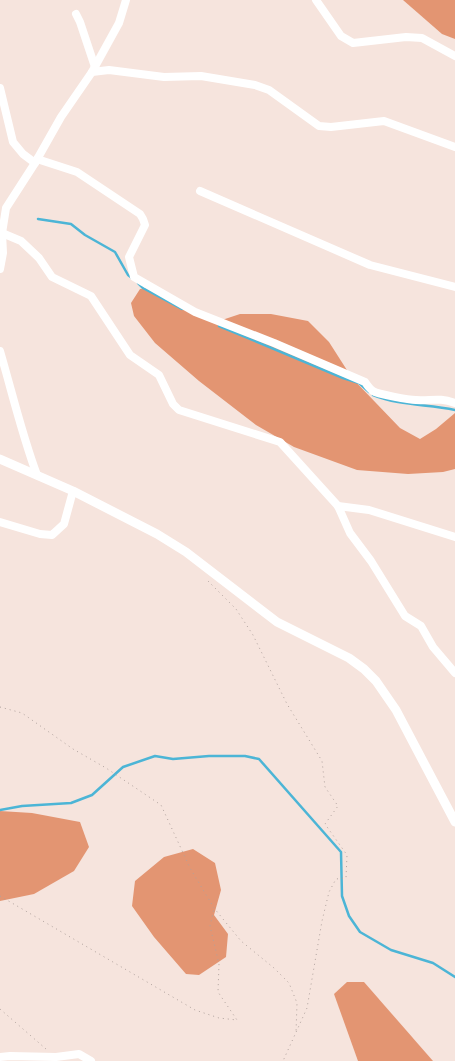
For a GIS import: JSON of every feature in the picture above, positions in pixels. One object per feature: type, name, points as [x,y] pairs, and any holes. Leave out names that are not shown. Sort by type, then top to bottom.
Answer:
[{"type":"street","points":[[0,269],[6,208],[61,117],[94,69],[118,23],[126,0]]},
{"type":"street","points":[[316,0],[341,36],[353,43],[406,37],[422,38],[455,56]]},
{"type":"street","points":[[76,14],[94,69]]},
{"type":"street","points":[[94,69],[164,77],[202,76],[255,85],[269,90],[320,126],[332,127],[384,121],[455,148]]},
{"type":"street","points":[[0,88],[13,142],[22,154],[36,161],[77,172],[140,214],[145,225],[129,256],[134,277],[195,312],[365,382],[372,391],[414,400],[444,398],[455,403]]},
{"type":"street","points":[[200,191],[370,265],[455,288]]},
{"type":"street","points":[[2,234],[21,241],[39,258],[52,277],[91,296],[130,355],[159,375],[173,404],[179,410],[280,442],[338,506],[350,533],[371,561],[405,616],[421,626],[433,647],[455,673]]},
{"type":"street","points":[[0,351],[26,446],[36,475]]},
{"type":"street","points":[[0,459],[73,491],[144,526],[186,552],[276,622],[348,658],[376,681],[396,710],[455,822]]},
{"type":"street","points":[[0,522],[40,534],[52,535],[64,524],[73,491]]},
{"type":"street","points":[[338,506],[369,510],[455,537]]},
{"type":"street","points":[[0,1057],[56,1057],[79,1054],[91,1061]]},
{"type":"path","points":[[208,569],[208,581],[236,609],[253,635],[287,704],[322,761],[325,787],[338,806],[325,824],[347,855],[346,878],[336,879],[329,892],[307,1008],[283,1061]]},
{"type":"path","points":[[0,708],[22,713],[73,749],[161,805],[190,868],[214,908],[241,941],[289,983],[297,1002],[296,1034]]},
{"type":"path","points":[[0,896],[195,1010],[219,1018],[237,1020],[218,992],[219,964],[210,926],[214,908]]},
{"type":"path","points":[[0,1009],[56,1057]]},
{"type":"shaded area","points":[[403,0],[455,0],[455,39],[442,34]]},
{"type":"shaded area","points":[[155,287],[216,322],[240,314],[271,314],[308,321],[329,342],[352,378],[400,428],[420,439],[436,429],[455,413],[455,469],[443,472],[408,474],[357,470],[294,447],[256,425],[199,381],[155,343],[134,316],[131,303],[140,289]]},
{"type":"shaded area","points":[[0,811],[32,813],[80,822],[89,847],[74,871],[34,894],[0,901]]},
{"type":"shaded area","points":[[193,849],[215,863],[221,890],[214,915],[228,934],[226,957],[199,975],[186,974],[154,937],[132,906],[135,881],[164,857]]},
{"type":"shaded area","points":[[347,982],[364,982],[433,1061],[358,1061],[334,994]]},
{"type":"waterway","points":[[38,219],[71,224],[85,235],[115,252],[128,275],[132,278]]},
{"type":"waterway","points":[[138,283],[143,288],[182,309]]},
{"type":"waterway","points":[[219,326],[359,383],[369,392]]},
{"type":"waterway","points":[[373,395],[403,403],[455,410]]},
{"type":"waterway","points":[[0,810],[22,806],[71,803],[92,795],[123,767],[155,756],[173,759],[245,756],[259,759],[341,852],[342,896],[349,916],[360,932],[391,950],[433,963],[455,977]]}]
